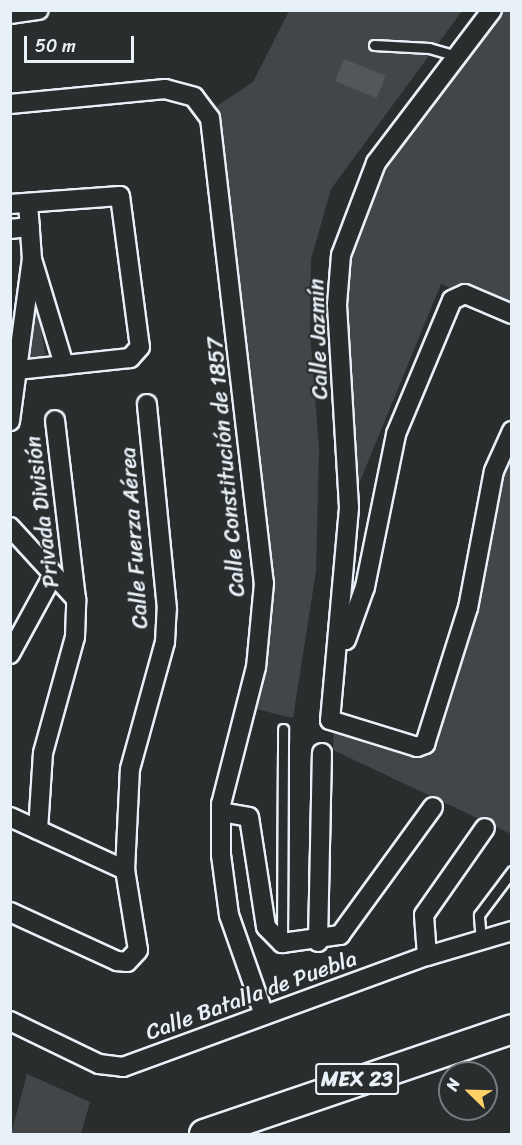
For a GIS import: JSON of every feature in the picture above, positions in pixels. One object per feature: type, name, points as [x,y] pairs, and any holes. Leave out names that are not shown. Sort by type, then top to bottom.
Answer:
[{"type":"highway","name":"MEX 23","points":[[204,1134],[512,1029]]},
{"type":"street","points":[[10,14],[39,10]]},
{"type":"street","name":"Calle Jazmín","points":[[492,10],[376,163],[341,255],[337,305],[349,508],[330,720],[417,747],[425,744],[468,608],[494,471],[512,430]]},
{"type":"street","name":"Calle Constitución de 1857","points":[[10,104],[165,89],[194,97],[210,118],[264,583],[256,667],[226,776],[221,812],[229,915],[264,1014]]},
{"type":"street","points":[[12,418],[17,370],[32,259],[30,227],[19,203],[114,193],[124,203],[138,353],[17,370]]},
{"type":"street","points":[[10,229],[30,227]]},
{"type":"street","points":[[32,259],[64,365]]},
{"type":"street","name":"Calle Jazmín","points":[[333,675],[365,586],[396,434],[452,300],[465,294],[512,314]]},
{"type":"street","name":"Calle Fuerza Aérea","points":[[10,912],[117,961],[127,962],[134,957],[138,942],[125,870],[130,769],[165,642],[167,609],[147,404]]},
{"type":"street","name":"Privada División","points":[[38,830],[43,753],[75,637],[76,599],[55,420]]},
{"type":"street","points":[[10,527],[76,599]]},
{"type":"street","points":[[10,654],[53,575]]},
{"type":"street","points":[[318,942],[322,753]]},
{"type":"street","points":[[221,812],[249,816],[266,927],[282,942],[318,942],[340,935],[352,922],[433,807]]},
{"type":"street","points":[[10,817],[125,870]]},
{"type":"street","points":[[427,956],[424,915],[485,828]]},
{"type":"street","name":"Calle Batalla de Puebla","points":[[10,1022],[99,1064],[123,1067],[427,956],[512,931]]},
{"type":"lane","points":[[374,45],[429,48],[457,56]]},
{"type":"lane","points":[[282,942],[284,729]]},
{"type":"lane","points":[[481,940],[479,915],[512,871]]},
{"type":"shaded area","points":[[289,11],[462,11],[331,189],[311,259],[310,333],[319,448],[316,571],[293,718],[256,709],[264,583],[214,108],[253,82]]},
{"type":"shaded area","points":[[489,11],[511,11],[511,314],[441,284],[349,508],[337,305],[358,204]]},
{"type":"shaded area","points":[[34,286],[46,359],[26,361]]},
{"type":"shaded area","points":[[511,429],[511,834],[333,750],[334,722],[421,746]]},
{"type":"shaded area","points":[[27,1074],[90,1102],[81,1134],[11,1134]]},
{"type":"building","points":[[344,59],[386,76],[377,98],[335,81]]}]
